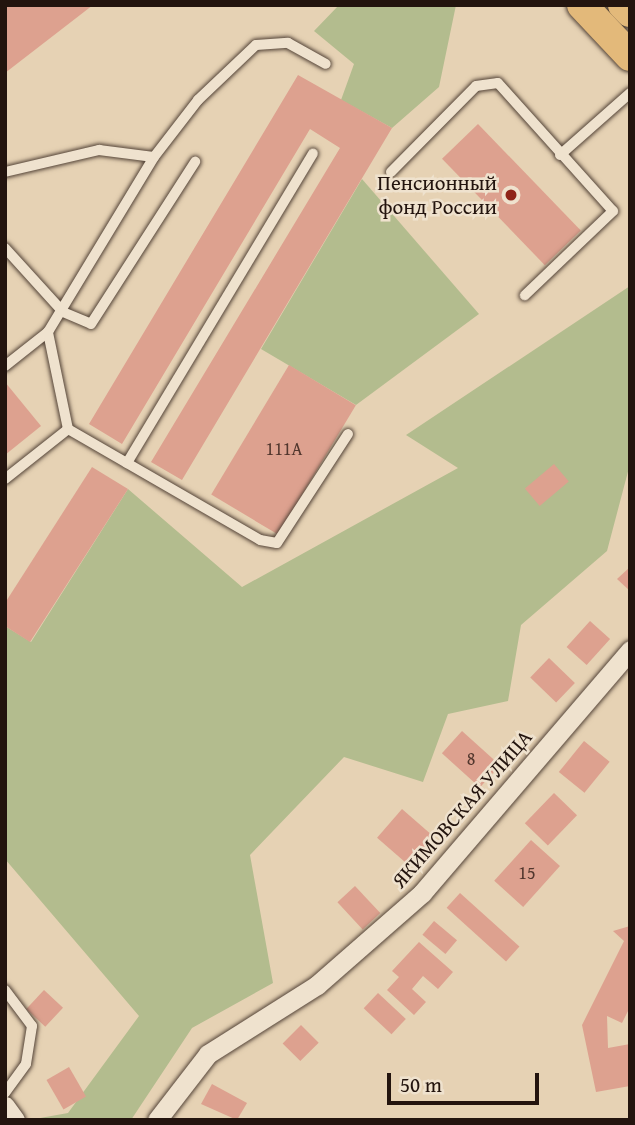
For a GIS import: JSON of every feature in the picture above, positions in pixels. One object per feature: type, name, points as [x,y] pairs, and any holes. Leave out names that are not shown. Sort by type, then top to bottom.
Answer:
[{"type":"main road","points":[[582,5],[630,56]]},
{"type":"main road","points":[[623,5],[630,12]]},
{"type":"street","name":"ЯКИМОВСКАЯ УЛИЦА","points":[[157,1120],[208,1054],[317,985],[422,893],[630,650]]},
{"type":"street","points":[[5,1106],[15,1120]]},
{"type":"lane","points":[[5,366],[48,332],[63,312],[155,157],[198,100],[256,45],[288,43],[326,64]]},
{"type":"lane","points":[[391,172],[476,86],[498,83],[613,211],[525,295]]},
{"type":"lane","points":[[560,155],[630,93]]},
{"type":"lane","points":[[5,172],[99,150],[155,157]]},
{"type":"lane","points":[[127,463],[313,154]]},
{"type":"lane","points":[[5,248],[63,312],[81,323],[100,318],[195,162]]},
{"type":"lane","points":[[48,332],[68,429],[260,540],[276,543],[348,434]]},
{"type":"lane","points":[[5,479],[68,429]]},
{"type":"lane","points":[[5,990],[32,1026],[26,1064],[5,1093]]},
{"type":"green space","points":[[339,5],[456,5],[439,87],[392,128],[341,100],[354,64],[314,31]]},
{"type":"green space","points":[[362,179],[479,314],[356,405],[261,349]]},
{"type":"green space","points":[[630,286],[630,464],[607,551],[521,625],[508,701],[448,714],[423,782],[344,757],[250,855],[273,983],[192,1028],[131,1120],[29,1120],[68,1113],[139,1016],[5,859],[5,626],[31,642],[128,489],[242,587],[458,468],[406,435]]},
{"type":"building","points":[[5,5],[93,5],[5,73]]},
{"type":"building","points":[[298,75],[392,128],[182,480],[151,462],[340,148],[310,129],[122,444],[89,424]]},
{"type":"building","name":"Пенсионный фонд России","points":[[478,124],[581,230],[545,265],[442,159]]},
{"type":"building","points":[[289,365],[356,405],[278,535],[211,494]]},
{"type":"building","points":[[5,382],[41,426],[5,455]]},
{"type":"building","points":[[554,464],[569,482],[540,506],[525,488]]},
{"type":"building","points":[[92,467],[128,489],[30,642],[5,626],[5,603]]},
{"type":"building","points":[[630,567],[630,591],[617,579]]},
{"type":"building","points":[[590,621],[610,639],[587,665],[567,647]]},
{"type":"building","points":[[549,658],[575,683],[556,702],[530,677]]},
{"type":"building","points":[[462,731],[500,765],[480,787],[442,753]]},
{"type":"building","points":[[584,741],[610,762],[584,793],[559,772]]},
{"type":"building","points":[[554,793],[577,815],[548,845],[525,823]]},
{"type":"building","points":[[402,809],[434,837],[410,866],[377,838]]},
{"type":"building","points":[[531,840],[560,866],[523,907],[494,881]]},
{"type":"building","points":[[355,886],[380,913],[363,929],[337,902]]},
{"type":"building","points":[[460,893],[519,947],[506,961],[447,908]]},
{"type":"building","points":[[434,921],[457,940],[445,954],[422,935]]},
{"type":"building","points":[[630,926],[630,1007],[622,1023],[607,1016],[608,1048],[630,1044],[630,1086],[596,1092],[582,1025],[624,941],[613,931]]},
{"type":"building","points":[[419,942],[453,972],[438,989],[423,976],[412,989],[426,1002],[414,1015],[387,990],[399,977],[392,971]]},
{"type":"building","points":[[44,990],[63,1008],[45,1027],[26,1009]]},
{"type":"building","points":[[378,993],[406,1019],[391,1034],[364,1008]]},
{"type":"building","points":[[301,1025],[319,1043],[300,1061],[283,1043]]},
{"type":"building","points":[[69,1067],[86,1096],[63,1109],[46,1080]]},
{"type":"building","points":[[212,1084],[247,1103],[237,1120],[201,1104]]},
{"type":"place","name":"Пенсионный фонд России","points":[[511,195]]}]
